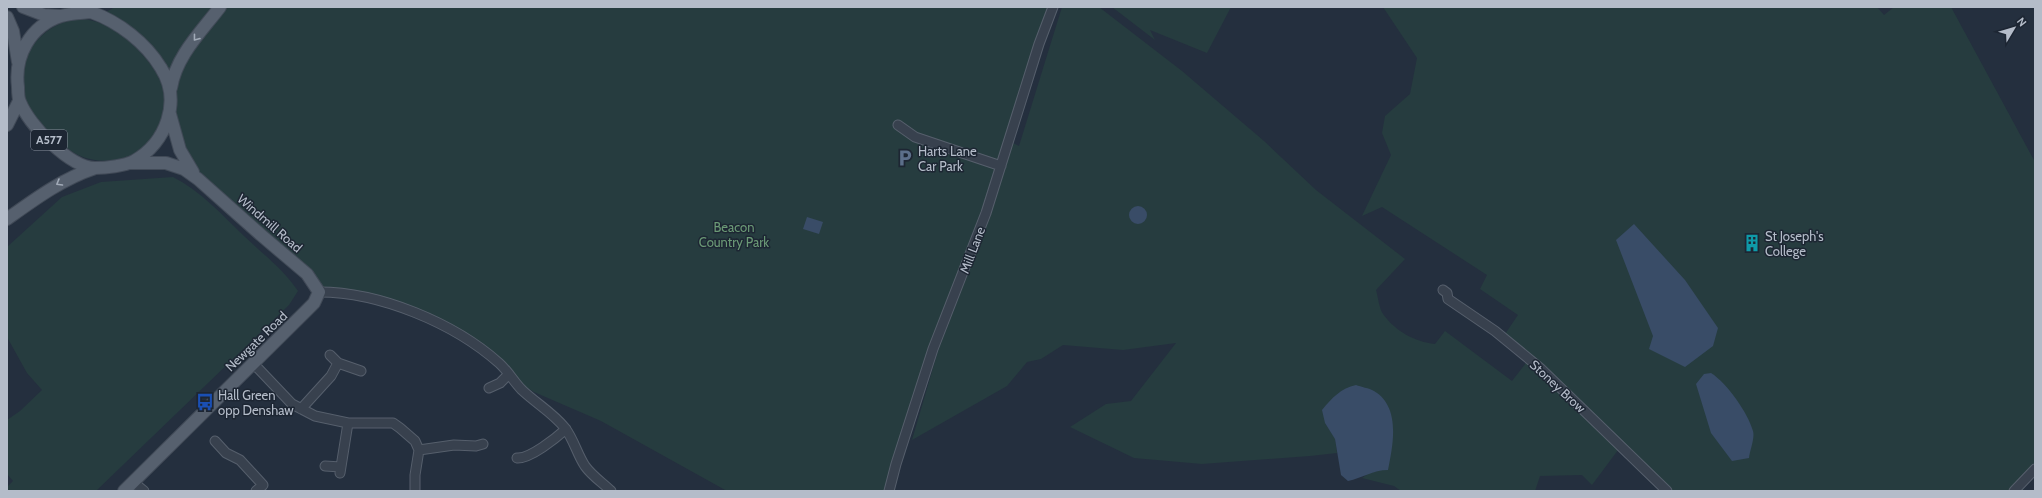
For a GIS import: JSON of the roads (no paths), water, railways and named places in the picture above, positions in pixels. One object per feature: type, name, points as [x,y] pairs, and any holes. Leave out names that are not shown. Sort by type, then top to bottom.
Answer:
[{"type":"main road","points":[[23,7],[44,15],[61,16]]},
{"type":"main road","name":"A577","points":[[95,168],[82,164],[68,157],[27,116],[19,101],[17,80],[18,62],[30,39],[46,24],[61,16],[91,12],[104,7]]},
{"type":"main road","name":"A577","points":[[7,219],[51,188],[75,175],[95,168],[129,163],[143,156],[157,141],[166,127],[170,113],[170,94],[173,74],[180,60],[220,7]]},
{"type":"main road","name":"A577","points":[[91,12],[112,21],[124,29],[154,59],[167,78],[170,94]]},
{"type":"main road","points":[[7,17],[12,30],[18,62]]},
{"type":"main road","points":[[7,125],[19,101]]},
{"type":"main road","name":"Windmill Road","points":[[170,113],[183,158],[198,179]]},
{"type":"main road","name":"Windmill Road","points":[[129,163],[159,162],[173,164],[198,179],[307,274],[319,292]]},
{"type":"main road","name":"Newgate Road","points":[[124,491],[314,303],[319,292]]},
{"type":"street","name":"Mill Lane","points":[[889,491],[896,464],[933,349],[986,213],[1039,44],[1053,7]]},
{"type":"street","points":[[898,125],[915,137],[1001,166]]},
{"type":"street","name":"Stoney Brow","points":[[1444,290],[1447,293],[1448,299],[1495,331],[1540,368],[1667,491]]},
{"type":"street","points":[[319,292],[337,292],[371,298],[430,319],[453,330],[480,348],[509,374],[521,389],[552,413],[566,429],[585,466],[607,490]]},
{"type":"street","points":[[330,355],[338,363],[361,371]]},
{"type":"street","points":[[253,363],[292,404],[315,416],[348,423],[393,423],[408,434],[420,450],[415,475],[415,491]]},
{"type":"street","points":[[301,409],[331,376],[338,363]]},
{"type":"street","points":[[488,389],[500,383],[509,374]]},
{"type":"street","points":[[325,466],[341,470],[348,423]]},
{"type":"street","points":[[522,460],[547,445],[566,429]]},
{"type":"street","points":[[220,443],[226,453],[240,460],[263,489]]},
{"type":"street","points":[[420,450],[454,445],[479,448]]},
{"type":"street","points":[[2014,491],[2035,469]]},
{"type":"street","points":[[133,482],[144,491]]},
{"type":"water","points":[[1138,206],[1144,209],[1147,215],[1144,221],[1138,224],[1132,221],[1129,215],[1132,209]]},
{"type":"water","points":[[807,217],[823,222],[819,234],[803,229]]},
{"type":"water","points":[[1634,224],[1685,280],[1718,328],[1713,346],[1685,367],[1649,349],[1653,336],[1616,240]]},
{"type":"water","points":[[1711,373],[1730,391],[1747,416],[1753,431],[1749,458],[1732,461],[1711,433],[1696,384],[1704,374]]},
{"type":"water","points":[[1356,385],[1372,390],[1383,398],[1392,416],[1393,438],[1388,470],[1377,471],[1348,481],[1341,475],[1335,439],[1325,423],[1322,410],[1341,391]]},
{"type":"place","name":"Harts Lane Car Park","points":[[905,158]]},
{"type":"place","name":"St Joseph's College","points":[[1752,243]]},
{"type":"place","name":"Hall Green opp Denshaw","points":[[205,402]]},
{"type":"park label","name":"Beacon Country Park","points":[[734,234]]}]
